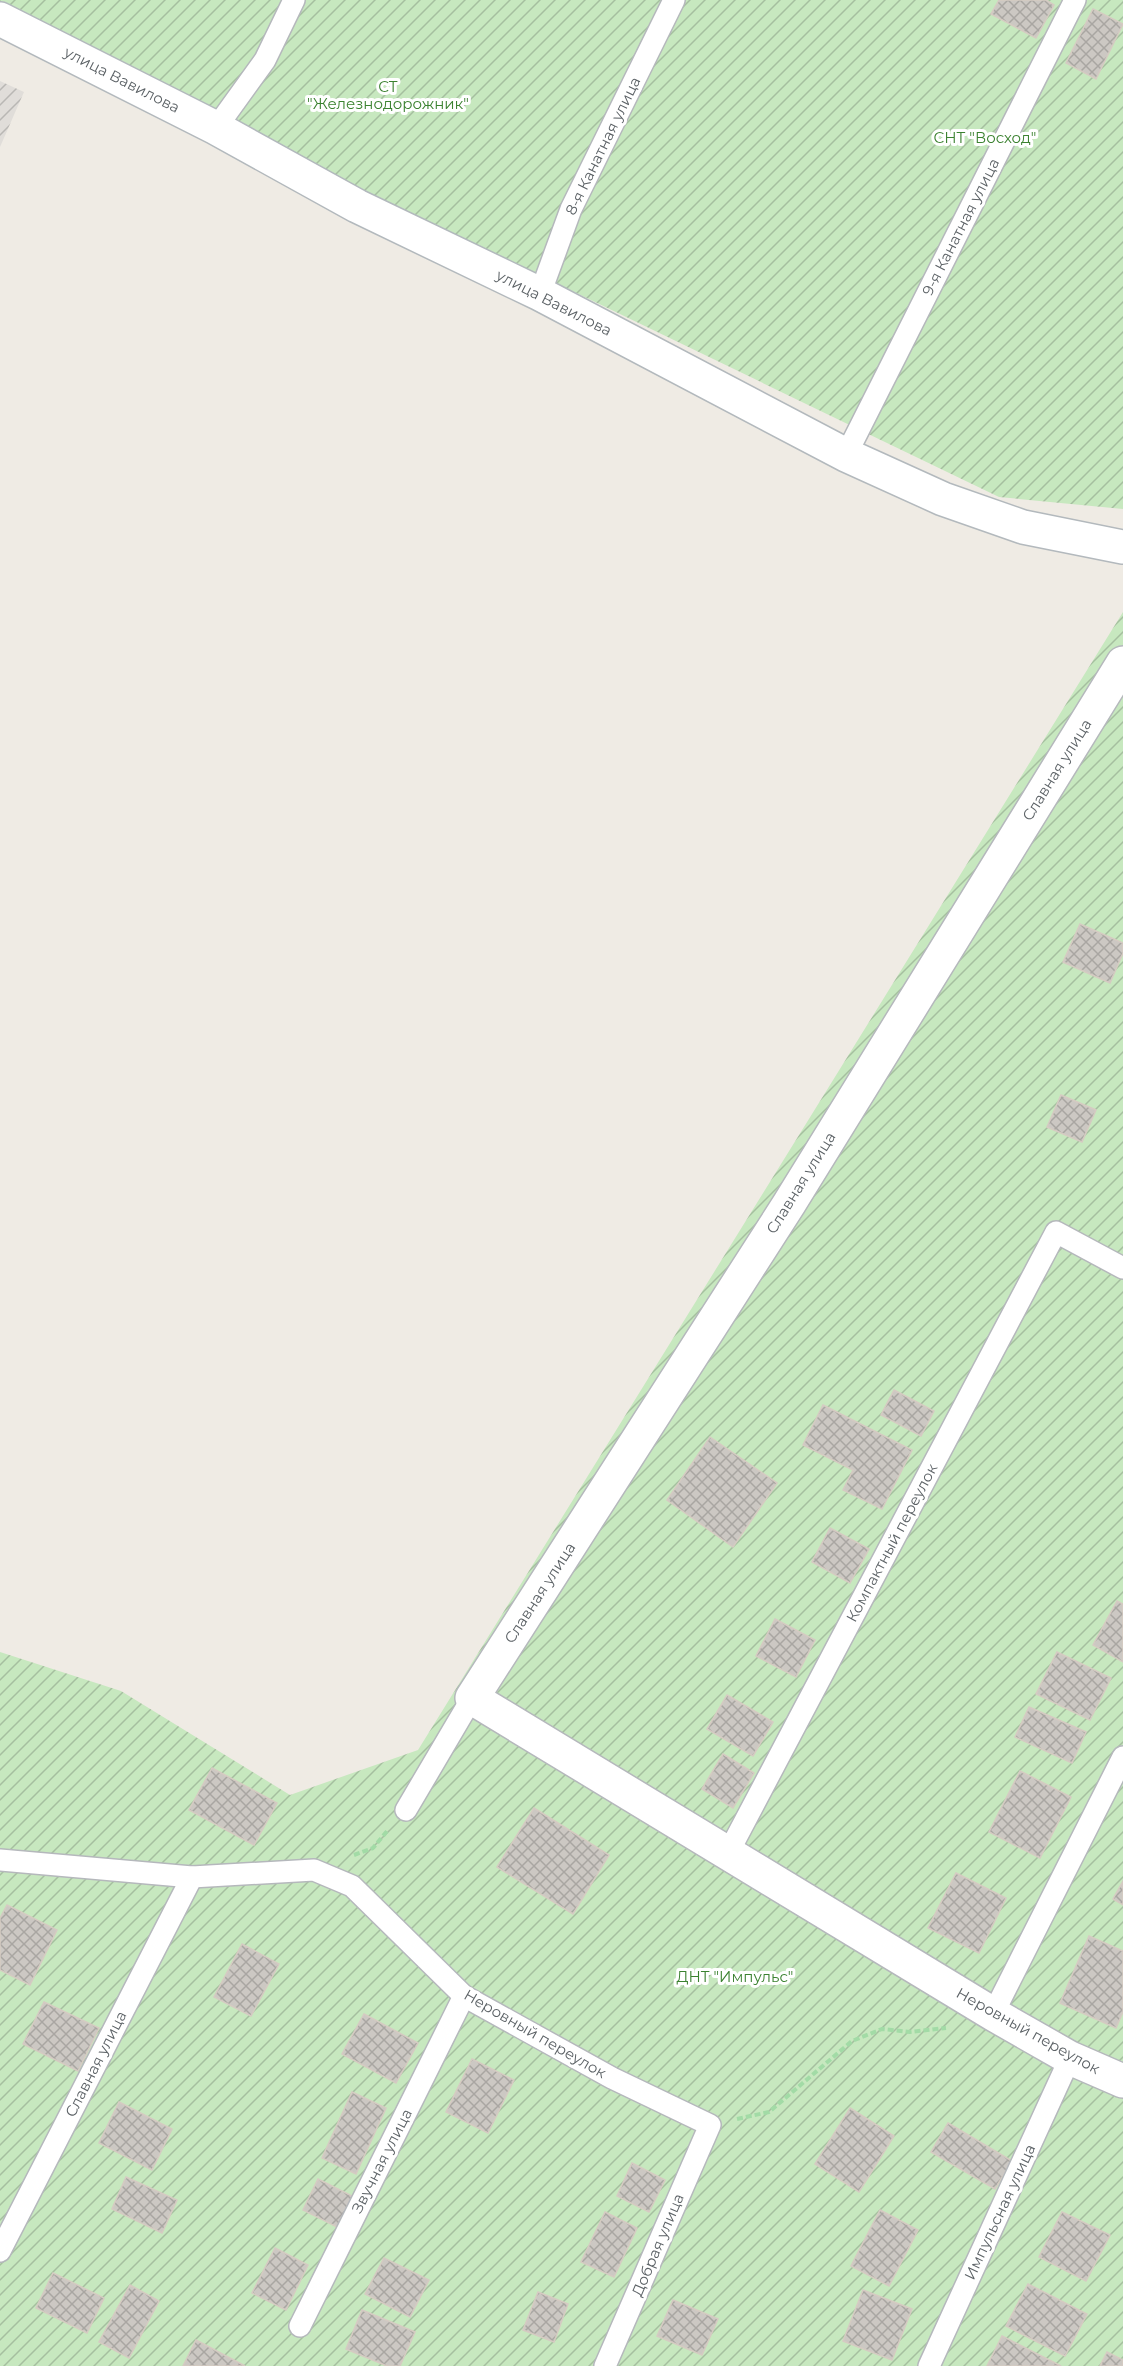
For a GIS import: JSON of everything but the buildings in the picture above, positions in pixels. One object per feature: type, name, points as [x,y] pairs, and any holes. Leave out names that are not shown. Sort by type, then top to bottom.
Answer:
[{"type":"street","name":"улица Вавилова","points":[[0,19],[216,128],[357,206],[540,294],[846,455],[944,499],[1023,527],[1123,547]]},
{"type":"street","name":"Славная улица","points":[[472,1698],[789,1204],[1123,663]]},
{"type":"street","name":"Неровный переулок","points":[[472,1698],[727,1855],[983,2008],[1070,2058],[1123,2081]]},
{"type":"lane","points":[[216,128],[265,60],[294,0]]},
{"type":"lane","name":"8-я Канатная улица","points":[[540,294],[571,209],[674,0]]},
{"type":"lane","name":"9-я Канатная улица","points":[[846,455],[1075,0]]},
{"type":"lane","name":"Компактный переулок","points":[[727,1855],[1056,1232],[1123,1268]]},
{"type":"lane","points":[[406,1810],[472,1698]]},
{"type":"lane","points":[[983,2008],[1123,1757]]},
{"type":"lane","name":"Неровный переулок","points":[[0,1860],[192,1877],[314,1870],[352,1886],[464,1996],[612,2078],[710,2125]]},
{"type":"lane","name":"Славная улица","points":[[0,2251],[192,1877]]},
{"type":"lane","name":"Звучная улица","points":[[300,2326],[464,1996]]},
{"type":"lane","name":"Импульсная улица","points":[[929,2366],[1070,2058]]},
{"type":"lane","name":"Добрая улица","points":[[605,2366],[710,2125]]},
{"type":"path","points":[[314,1870],[373,1848],[406,1810]]},
{"type":"path","points":[[710,2125],[769,2112],[852,2041],[882,2029],[910,2032],[950,2028],[983,2008]]},
{"type":"shaded area","points":[[0,81],[24,92],[0,147]]},
{"type":"green space","points":[[0,0],[1123,0],[1123,509],[999,497],[0,15]]},
{"type":"green space","name":"ДНТ \"Импульс\"","points":[[1123,612],[1123,2366],[0,2366],[0,1652],[121,1691],[290,1795],[418,1750]]},
{"type":"park label","name":"СТ \"Железнодорожник\"","points":[[388,96]]},
{"type":"park label","name":"СНТ \"Восход\"","points":[[985,138]]}]
